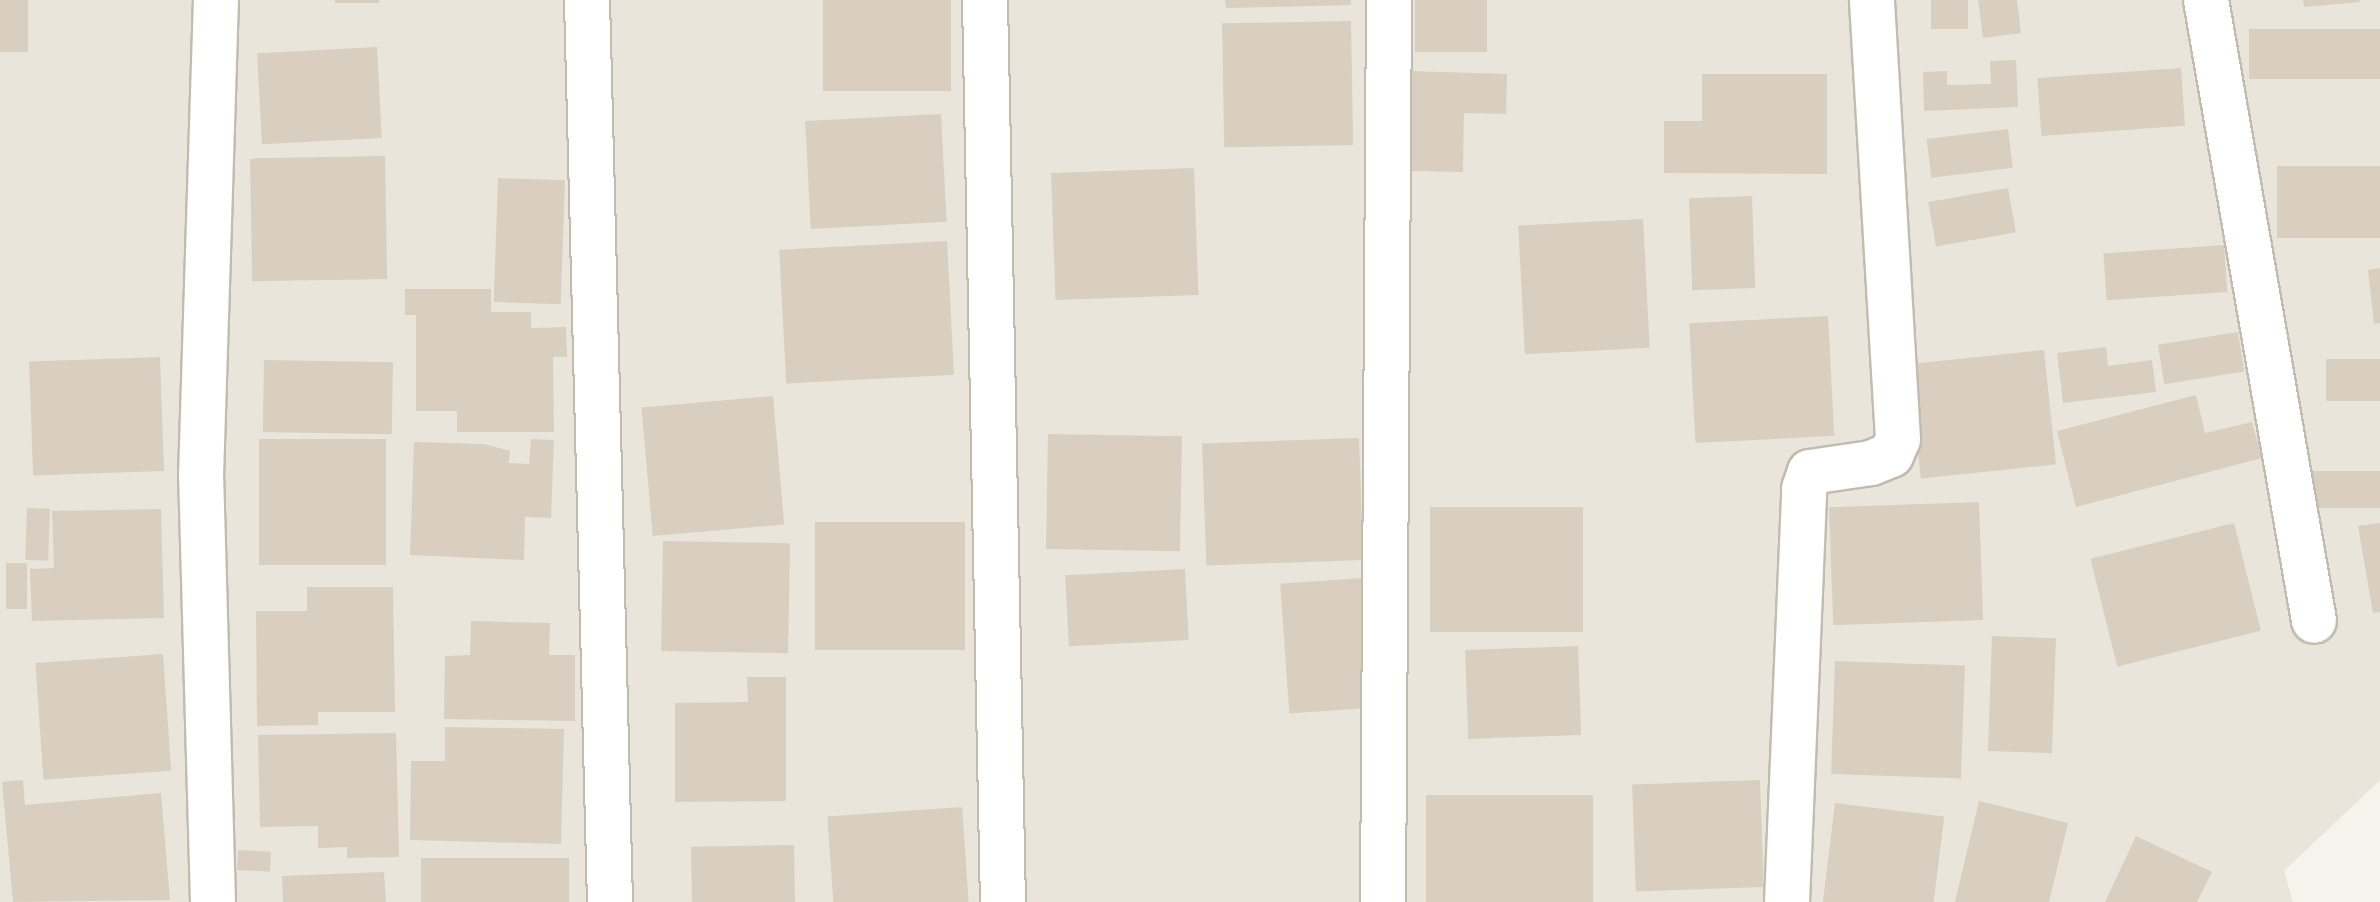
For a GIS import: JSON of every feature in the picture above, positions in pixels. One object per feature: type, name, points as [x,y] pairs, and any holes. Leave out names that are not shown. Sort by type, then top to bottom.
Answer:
[{"type":"street","points":[[213,902],[201,476],[216,0]]},
{"type":"street","points":[[587,0],[610,902]]},
{"type":"street","points":[[985,0],[1003,902]]},
{"type":"street","points":[[1383,902],[1389,0]]},
{"type":"street","points":[[1787,902],[1804,489],[1810,472],[1871,463],[1891,455],[1898,439],[1872,0]]},
{"type":"street","points":[[2206,0],[2314,621]]},
{"type":"shaded area","points":[[0,0],[2380,0],[2380,780],[2284,871],[2293,902],[0,902]]},
{"type":"building","points":[[0,0],[28,0],[28,52],[0,52]]},
{"type":"building","points":[[335,0],[379,0],[379,3],[335,3]]},
{"type":"building","points":[[823,0],[951,0],[951,91],[823,91]]},
{"type":"building","points":[[1225,0],[1351,0],[1351,5],[1226,8]]},
{"type":"building","points":[[1415,0],[1487,0],[1487,52],[1415,52]]},
{"type":"building","points":[[1931,0],[1968,0],[1968,29],[1931,29]]},
{"type":"building","points":[[1978,0],[2017,0],[2021,33],[1983,38]]},
{"type":"building","points":[[2303,0],[2359,0],[2360,2],[2304,7]]},
{"type":"building","points":[[1351,21],[1353,145],[1224,147],[1222,23]]},
{"type":"building","points":[[2249,29],[2380,29],[2380,79],[2249,79]]},
{"type":"building","points":[[377,47],[382,138],[262,144],[257,53]]},
{"type":"building","points":[[2016,60],[2018,107],[1924,111],[1923,72],[1947,71],[1947,85],[1991,84],[1990,61]]},
{"type":"building","points":[[2181,68],[2185,126],[2041,136],[2037,78]]},
{"type":"building","points":[[1412,71],[1507,74],[1506,114],[1464,113],[1463,172],[1410,171]]},
{"type":"building","points":[[1702,74],[1827,74],[1827,174],[1664,173],[1664,121],[1702,121]]},
{"type":"building","points":[[941,114],[947,222],[811,229],[805,121]]},
{"type":"building","points":[[2008,129],[2013,168],[1931,178],[1927,139]]},
{"type":"building","points":[[385,156],[387,279],[252,281],[250,158]]},
{"type":"building","points":[[2277,166],[2380,166],[2380,238],[2277,238]]},
{"type":"building","points":[[1194,168],[1198,295],[1056,300],[1051,173]]},
{"type":"building","points":[[498,178],[565,180],[561,304],[494,302]]},
{"type":"building","points":[[2008,188],[2016,232],[1936,246],[1928,202]]},
{"type":"building","points":[[1752,196],[1755,288],[1692,290],[1689,198]]},
{"type":"building","points":[[1643,219],[1650,348],[1525,354],[1518,226]]},
{"type":"building","points":[[947,241],[954,375],[786,384],[779,250]]},
{"type":"building","points":[[2224,245],[2227,292],[2107,300],[2103,253]]},
{"type":"building","points":[[2380,268],[2380,323],[2374,324],[2368,270]]},
{"type":"building","points":[[405,289],[491,289],[491,312],[531,312],[531,328],[566,327],[567,357],[553,357],[554,432],[457,432],[457,411],[416,411],[416,315],[405,315]]},
{"type":"building","points":[[1828,316],[1834,436],[1695,443],[1689,323]]},
{"type":"building","points":[[2238,332],[2244,372],[2164,384],[2158,345]]},
{"type":"building","points":[[2106,347],[2108,366],[2152,360],[2156,392],[2063,403],[2057,353]]},
{"type":"building","points":[[2044,350],[2056,464],[1921,479],[1909,364]]},
{"type":"building","points":[[160,357],[164,471],[33,476],[29,362]]},
{"type":"building","points":[[2326,359],[2380,359],[2380,401],[2326,401]]},
{"type":"building","points":[[264,360],[393,362],[392,434],[263,432]]},
{"type":"building","points":[[2196,395],[2205,433],[2252,422],[2262,458],[2076,507],[2057,431]]},
{"type":"building","points":[[773,396],[784,525],[653,536],[642,408]]},
{"type":"building","points":[[1048,434],[1182,436],[1180,551],[1046,549]]},
{"type":"building","points":[[1359,438],[1363,560],[1206,565],[1202,443]]},
{"type":"building","points":[[259,439],[386,439],[386,565],[259,565]]},
{"type":"building","points":[[531,439],[554,440],[551,518],[525,517],[524,560],[410,555],[414,442],[484,444],[510,451],[509,463],[529,464]]},
{"type":"building","points":[[2302,471],[2380,471],[2380,508],[2302,508]]},
{"type":"building","points":[[1979,502],[1983,620],[1833,625],[1829,507]]},
{"type":"building","points":[[1430,507],[1583,507],[1583,632],[1430,632]]},
{"type":"building","points":[[27,508],[50,509],[48,561],[25,560]]},
{"type":"building","points":[[161,509],[164,618],[32,621],[30,569],[54,568],[52,511]]},
{"type":"building","points":[[815,522],[965,522],[965,650],[815,650]]},
{"type":"building","points":[[2234,523],[2261,631],[2117,667],[2090,559]]},
{"type":"building","points":[[2380,523],[2380,612],[2373,613],[2358,526]]},
{"type":"building","points":[[663,541],[790,543],[788,653],[661,651]]},
{"type":"building","points":[[6,563],[27,563],[27,609],[6,609]]},
{"type":"building","points":[[1185,569],[1189,640],[1069,646],[1065,575]]},
{"type":"building","points":[[1362,578],[1371,708],[1289,713],[1280,584]]},
{"type":"building","points":[[307,587],[393,587],[395,712],[318,712],[318,725],[257,726],[256,611],[307,611]]},
{"type":"building","points":[[471,621],[550,623],[549,655],[575,655],[575,721],[444,719],[445,656],[470,655]]},
{"type":"building","points":[[1992,636],[2056,638],[2052,753],[1988,751]]},
{"type":"building","points":[[1578,646],[1581,735],[1468,739],[1465,650]]},
{"type":"building","points":[[163,654],[171,771],[43,780],[35,663]]},
{"type":"building","points":[[1835,661],[1965,666],[1961,778],[1831,774]]},
{"type":"building","points":[[747,677],[786,677],[786,801],[675,802],[675,703],[748,702]]},
{"type":"building","points":[[445,727],[564,729],[561,844],[410,840],[411,761],[445,761]]},
{"type":"building","points":[[396,733],[399,857],[347,858],[347,847],[318,848],[318,826],[260,827],[258,735]]},
{"type":"building","points":[[23,780],[25,805],[161,793],[170,900],[13,902],[2,782]]},
{"type":"building","points":[[1760,780],[1764,887],[1636,891],[1632,784]]},
{"type":"building","points":[[1426,795],[1593,795],[1593,902],[1426,902]]},
{"type":"building","points":[[1979,801],[2068,823],[2049,902],[1955,902]]},
{"type":"building","points":[[1835,803],[1944,816],[1934,902],[1823,902]]},
{"type":"building","points":[[962,807],[969,902],[833,902],[827,816]]},
{"type":"building","points":[[2136,836],[2212,872],[2197,902],[2105,902]]},
{"type":"building","points":[[794,845],[795,902],[692,902],[691,847]]},
{"type":"building","points":[[238,850],[271,852],[270,872],[237,870]]},
{"type":"building","points":[[421,858],[569,858],[569,902],[421,902]]},
{"type":"building","points":[[384,872],[386,902],[283,902],[282,876]]}]
